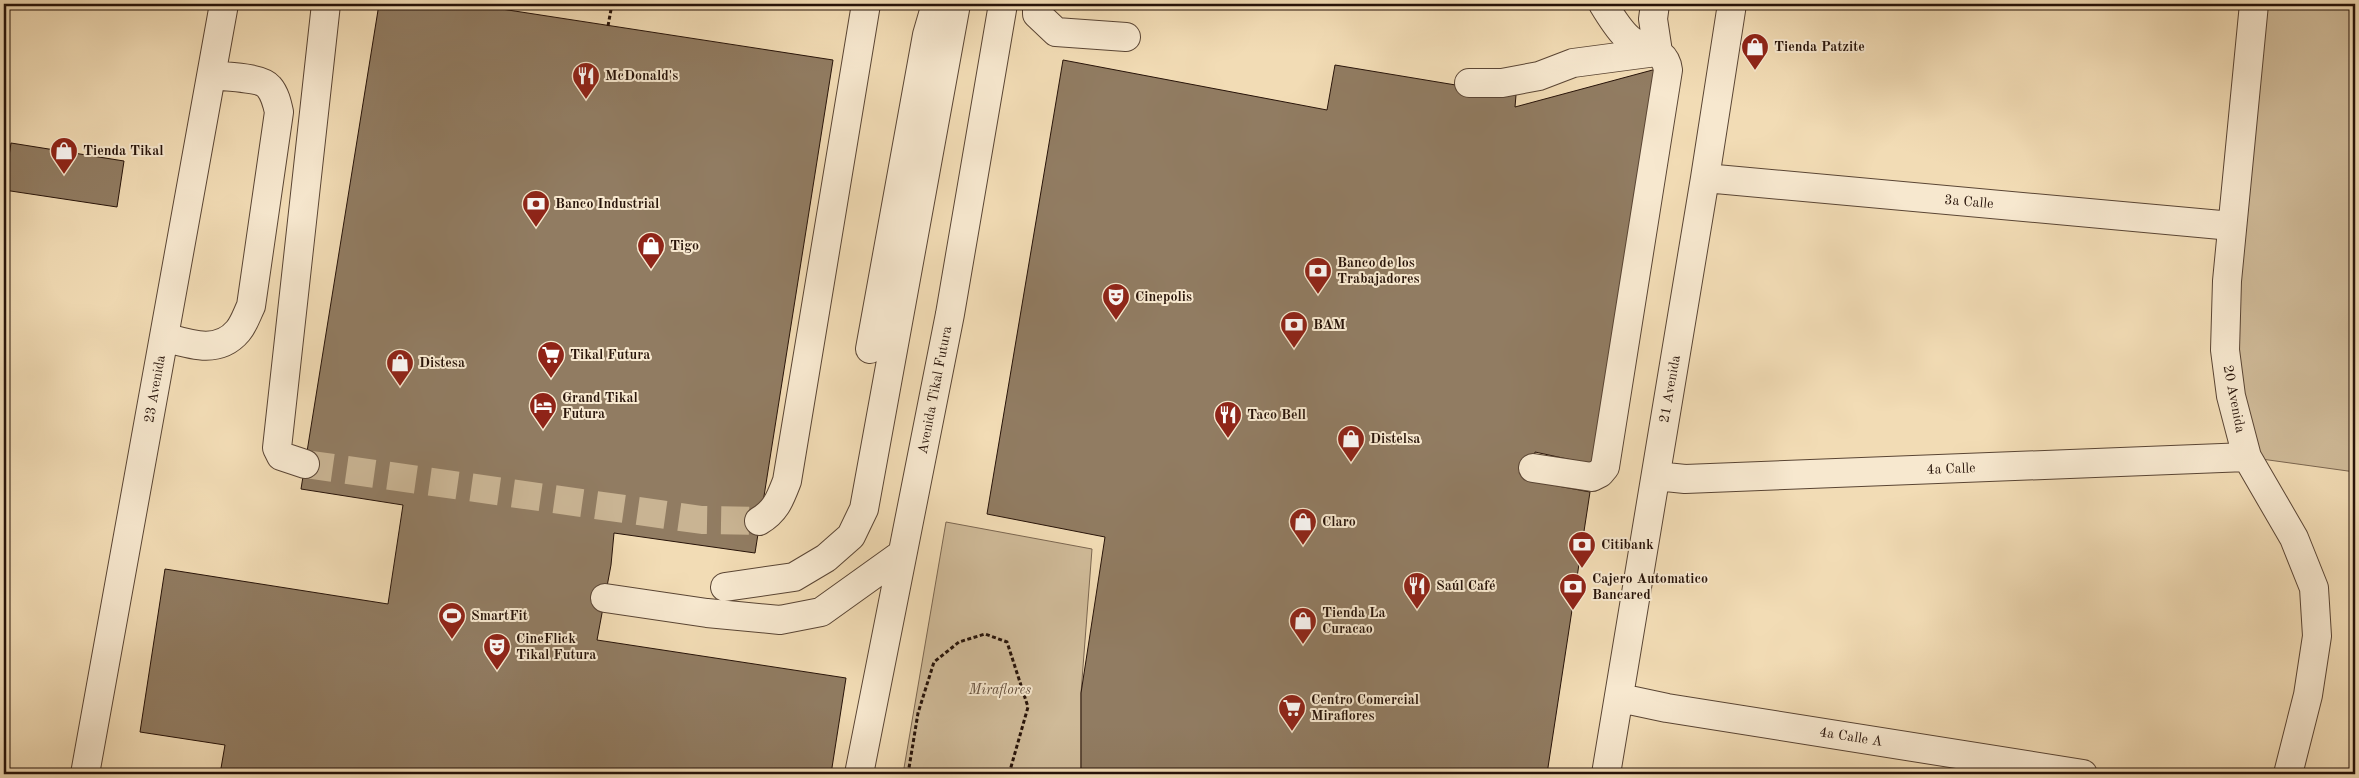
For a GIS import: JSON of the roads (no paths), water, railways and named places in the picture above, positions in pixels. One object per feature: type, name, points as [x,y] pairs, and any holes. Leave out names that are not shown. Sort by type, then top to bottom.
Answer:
[{"type":"street","name":"23 Avenida","points":[[85,774],[224,4]]},
{"type":"street","points":[[305,464],[282,456],[277,448],[326,4]]},
{"type":"street","points":[[760,521],[772,514],[787,480],[866,4]]},
{"type":"street","points":[[870,349],[927,35],[936,4]]},
{"type":"street","points":[[726,587],[794,578],[826,558],[851,536],[864,509],[956,4]]},
{"type":"street","name":"Avenida Tikal Futura","points":[[859,774],[950,314],[1003,4]]},
{"type":"street","points":[[1037,4],[1037,14],[1056,32],[1126,37]]},
{"type":"street","points":[[1533,468],[1592,476],[1600,473],[1605,468],[1668,70],[1665,59],[1658,52],[1629,40],[1603,4]]},
{"type":"street","points":[[1655,4],[1653,19],[1658,52]]},
{"type":"street","name":"21 Avenida","points":[[1606,774],[1706,178],[1732,4]]},
{"type":"street","name":"20 Avenida","points":[[2254,4],[2226,282],[2225,350],[2231,396],[2247,457],[2294,538],[2314,588],[2317,636],[2308,694],[2288,774]]},
{"type":"street","points":[[1469,83],[1502,83],[1539,76],[1573,63],[1658,52]]},
{"type":"street","points":[[164,337],[204,347],[222,342],[238,331],[251,306],[279,112],[275,96],[268,85],[260,81],[212,75]]},
{"type":"street","name":"3a Calle","points":[[1706,178],[2232,226]]},
{"type":"street","name":"4a Calle","points":[[1656,476],[1685,479],[2247,457]]},
{"type":"street","points":[[605,598],[707,613],[780,620],[821,612],[902,554]]},
{"type":"street","name":"4a Calle A","points":[[1620,698],[1676,709],[2083,774]]},
{"type":"tunnel","points":[[305,464],[702,520],[759,521]]},
{"type":"place","name":"Tienda Patzite","points":[[1755,71]]},
{"type":"place","name":"McDonald's","points":[[586,100]]},
{"type":"place","name":"Tienda Tikal","points":[[64,175]]},
{"type":"place","name":"Banco Industrial","points":[[536,228]]},
{"type":"place","name":"Tigo","points":[[651,270]]},
{"type":"place","name":"Banco de los Trabajadores","points":[[1318,295]]},
{"type":"place","name":"Cinepolis","points":[[1116,321]]},
{"type":"place","name":"BAM","points":[[1294,349]]},
{"type":"place","name":"Tikal Futura","points":[[551,379]]},
{"type":"place","name":"Distesa","points":[[400,387]]},
{"type":"place","name":"Grand Tikal Futura","points":[[543,430]]},
{"type":"place","name":"Taco Bell","points":[[1228,439]]},
{"type":"place","name":"Distelsa","points":[[1351,463]]},
{"type":"place","name":"Claro","points":[[1303,546]]},
{"type":"place","name":"Citibank","points":[[1582,569]]},
{"type":"place","name":"Saúl Café","points":[[1417,610]]},
{"type":"place","name":"Cajero Automatico Bancared","points":[[1573,611]]},
{"type":"place","name":"SmartFit","points":[[452,640]]},
{"type":"place","name":"Tienda La Curacao","points":[[1303,645]]},
{"type":"place","name":"CineFlick Tikal Futura","points":[[497,671]]},
{"type":"place","name":"Centro Comercial Miraflores","points":[[1292,732]]},
{"type":"park label","name":"Miraflores","points":[[1000,690]]}]
